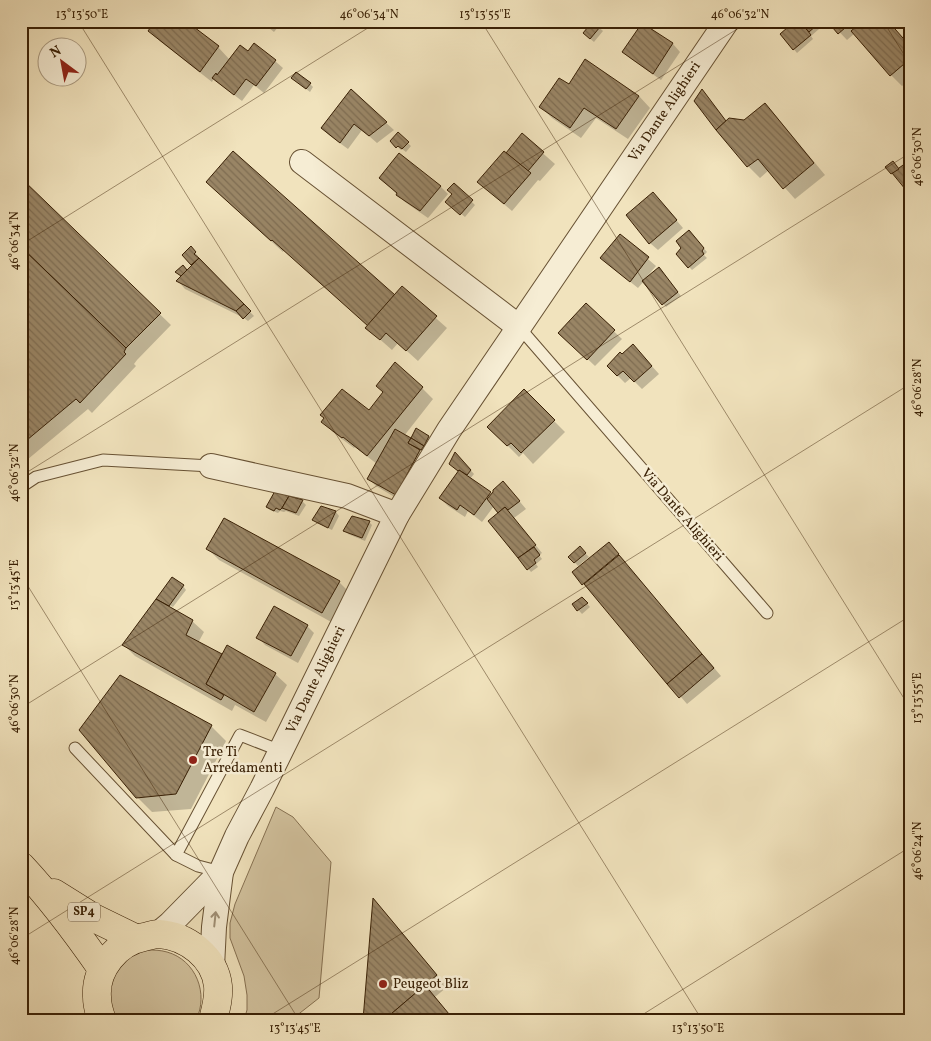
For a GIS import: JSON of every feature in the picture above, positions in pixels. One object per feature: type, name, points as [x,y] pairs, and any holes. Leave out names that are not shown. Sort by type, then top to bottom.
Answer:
[{"type":"main road","name":"SP4","points":[[28,874],[94,918],[146,936],[174,936],[189,943],[202,953],[212,967],[218,984],[218,1002],[213,1020]]},
{"type":"main road","name":"SP4","points":[[28,874],[77,933],[102,969]]},
{"type":"main road","points":[[102,1020],[96,996],[102,969],[110,956],[122,946],[146,936]]},
{"type":"street","name":"Via Dante Alighieri","points":[[212,967],[214,927],[221,872],[237,836],[397,515],[449,430],[727,21]]},
{"type":"street","name":"Via Dante Alighieri","points":[[302,162],[519,327]]},
{"type":"street","points":[[210,466],[347,496],[397,515]]},
{"type":"street","name":"Via Dante Alighieri","points":[[146,936],[170,924],[221,872]]},
{"type":"lane","name":"Via Dante Alighieri","points":[[519,327],[767,613]]},
{"type":"lane","points":[[21,487],[36,477],[103,460],[210,466]]},
{"type":"lane","points":[[176,856],[240,734],[281,751]]},
{"type":"lane","points":[[75,748],[176,856],[198,866],[221,872]]},
{"type":"shaded area","points":[[276,807],[293,817],[331,862],[319,998],[291,1020],[244,1020],[247,1010],[247,995],[244,976],[230,938],[230,923],[235,904]]},
{"type":"shaded area","points":[[147,950],[164,951],[177,956],[186,962],[192,970],[200,989],[201,1000],[196,1020],[112,1020],[106,993],[119,965],[137,953]]},
{"type":"building","points":[[155,21],[186,21],[219,46],[200,72],[148,31]]},
{"type":"building","points":[[593,21],[600,27],[590,39],[583,33]]},
{"type":"building","points":[[795,21],[800,21],[811,35],[793,50],[780,34]]},
{"type":"building","points":[[808,21],[814,21],[817,25],[809,32],[803,25]]},
{"type":"building","points":[[827,21],[853,21],[838,34]]},
{"type":"building","points":[[863,21],[888,21],[910,46],[910,61],[890,76],[851,31]]},
{"type":"building","points":[[642,23],[673,43],[653,74],[622,52]]},
{"type":"building","points":[[254,43],[276,60],[256,86],[246,79],[234,95],[212,78],[216,73],[217,75],[240,45],[248,51]]},
{"type":"building","points":[[585,59],[639,96],[616,129],[584,108],[570,128],[539,107],[559,78],[569,84]]},
{"type":"building","points":[[296,72],[311,83],[306,89],[291,78]]},
{"type":"building","points":[[351,89],[387,122],[369,136],[354,124],[340,143],[321,128]]},
{"type":"building","points":[[702,89],[726,121],[716,130],[694,101]]},
{"type":"building","points":[[765,103],[814,163],[783,189],[758,159],[747,167],[716,130],[729,118],[744,120]]},
{"type":"building","points":[[398,132],[409,142],[402,149],[398,146],[396,148],[390,141]]},
{"type":"building","points":[[522,133],[544,152],[528,171],[506,153]]},
{"type":"building","points":[[233,151],[395,295],[368,326],[206,182]]},
{"type":"building","points":[[504,151],[531,173],[504,204],[477,182]]},
{"type":"building","points":[[399,153],[441,186],[420,211],[396,195],[397,193],[379,178]]},
{"type":"building","points":[[910,160],[910,195],[892,173]]},
{"type":"building","points":[[893,161],[899,169],[891,174],[885,167]]},
{"type":"building","points":[[21,178],[161,313],[126,348],[21,247]]},
{"type":"building","points":[[454,183],[473,200],[460,215],[445,202],[452,194],[447,190]]},
{"type":"building","points":[[653,192],[677,220],[649,244],[626,215]]},
{"type":"building","points":[[689,230],[704,248],[702,251],[704,254],[688,268],[676,254],[681,248],[676,241]]},
{"type":"building","points":[[620,234],[649,257],[630,282],[600,258]]},
{"type":"building","points":[[191,246],[196,252],[194,254],[199,258],[191,265],[182,255]]},
{"type":"building","points":[[21,247],[126,348],[124,352],[126,354],[80,403],[76,399],[21,445]]},
{"type":"building","points":[[199,258],[244,304],[236,311],[176,281]]},
{"type":"building","points":[[183,265],[187,270],[181,276],[175,272]]},
{"type":"building","points":[[659,267],[678,292],[662,305],[642,281]]},
{"type":"building","points":[[402,286],[437,316],[406,351],[386,333],[380,340],[365,328]]},
{"type":"building","points":[[586,303],[615,330],[587,360],[558,333]]},
{"type":"building","points":[[244,304],[251,311],[243,319],[236,311]]},
{"type":"building","points":[[633,344],[652,366],[634,382],[623,371],[617,376],[607,366],[620,352],[622,354]]},
{"type":"building","points":[[395,362],[423,387],[367,456],[321,422],[324,418],[320,415],[342,389],[369,410],[383,392],[376,386]]},
{"type":"building","points":[[524,389],[555,420],[521,453],[511,443],[507,446],[487,427]]},
{"type":"building","points":[[416,428],[429,436],[424,446],[411,438]]},
{"type":"building","points":[[395,429],[411,438],[408,443],[420,450],[396,495],[367,479]]},
{"type":"building","points":[[411,438],[424,446],[421,450],[408,443]]},
{"type":"building","points":[[455,452],[471,470],[467,475],[449,464]]},
{"type":"building","points":[[459,470],[491,492],[474,515],[460,505],[457,510],[439,498]]},
{"type":"building","points":[[503,481],[520,501],[508,510],[505,507],[498,513],[487,499]]},
{"type":"building","points":[[275,491],[289,496],[280,510],[276,508],[274,511],[266,507]]},
{"type":"building","points":[[289,496],[303,500],[296,513],[282,508]]},
{"type":"building","points":[[321,506],[336,511],[328,528],[312,520]]},
{"type":"building","points":[[505,507],[536,545],[518,558],[488,521]]},
{"type":"building","points":[[352,516],[370,521],[362,538],[343,531]]},
{"type":"building","points":[[224,518],[340,581],[322,613],[206,549]]},
{"type":"building","points":[[609,542],[619,554],[582,585],[572,572]]},
{"type":"building","points":[[580,546],[586,553],[574,563],[568,557]]},
{"type":"building","points":[[534,547],[540,555],[534,560],[536,563],[527,570],[518,558]]},
{"type":"building","points":[[619,555],[702,654],[667,684],[584,584]]},
{"type":"building","points":[[172,577],[184,585],[169,606],[156,599]]},
{"type":"building","points":[[582,597],[588,603],[577,611],[572,604]]},
{"type":"building","points":[[156,599],[193,620],[186,635],[222,654],[206,684],[224,695],[221,700],[122,645]]},
{"type":"building","points":[[274,606],[308,625],[291,656],[256,638]]},
{"type":"building","points":[[227,645],[276,673],[254,712],[206,684]]},
{"type":"building","points":[[702,654],[714,668],[679,698],[667,684]]},
{"type":"building","points":[[120,675],[212,725],[176,794],[136,798],[79,730]]},
{"type":"building","points":[[373,898],[437,975],[384,1020],[363,1020]]},
{"type":"building","points":[[425,985],[454,1020],[384,1020]]},
{"type":"place","name":"Tre Ti Arredamenti","points":[[193,760]]},
{"type":"place","name":"Peugeot Bliz","points":[[383,984]]}]
